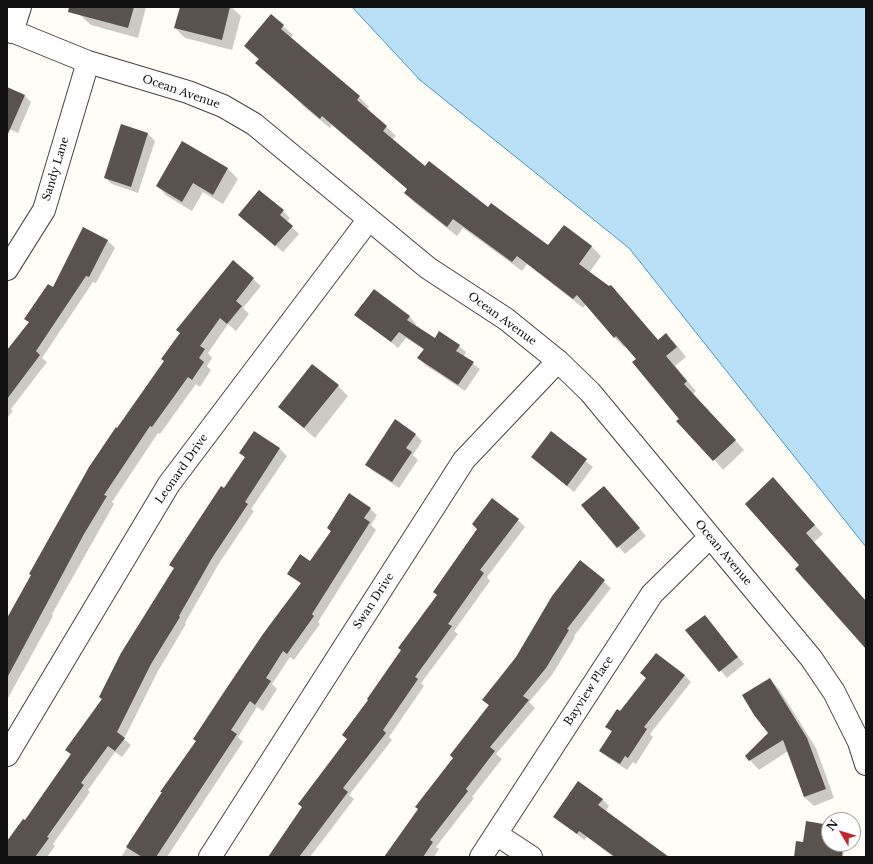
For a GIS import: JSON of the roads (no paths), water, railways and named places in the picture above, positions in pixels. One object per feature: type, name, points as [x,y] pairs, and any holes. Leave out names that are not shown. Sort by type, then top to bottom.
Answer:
[{"type":"street","points":[[9,30],[20,7]]},
{"type":"street","name":"Ocean Avenue","points":[[9,30],[88,62],[188,92],[222,106],[254,124],[428,268],[506,319],[558,361],[590,392],[811,658],[834,692],[859,742],[866,764]]},
{"type":"street","name":"Sandy Lane","points":[[7,269],[44,210],[88,62]]},
{"type":"street","name":"Leonard Drive","points":[[7,755],[169,484],[369,219]]},
{"type":"street","name":"Swan Drive","points":[[210,857],[464,460],[558,361]]},
{"type":"street","name":"Bayview Place","points":[[481,857],[652,594],[710,537]]},
{"type":"street","points":[[496,834],[531,857]]},
{"type":"water","points":[[352,7],[866,7],[866,547],[629,248],[420,80]]}]
